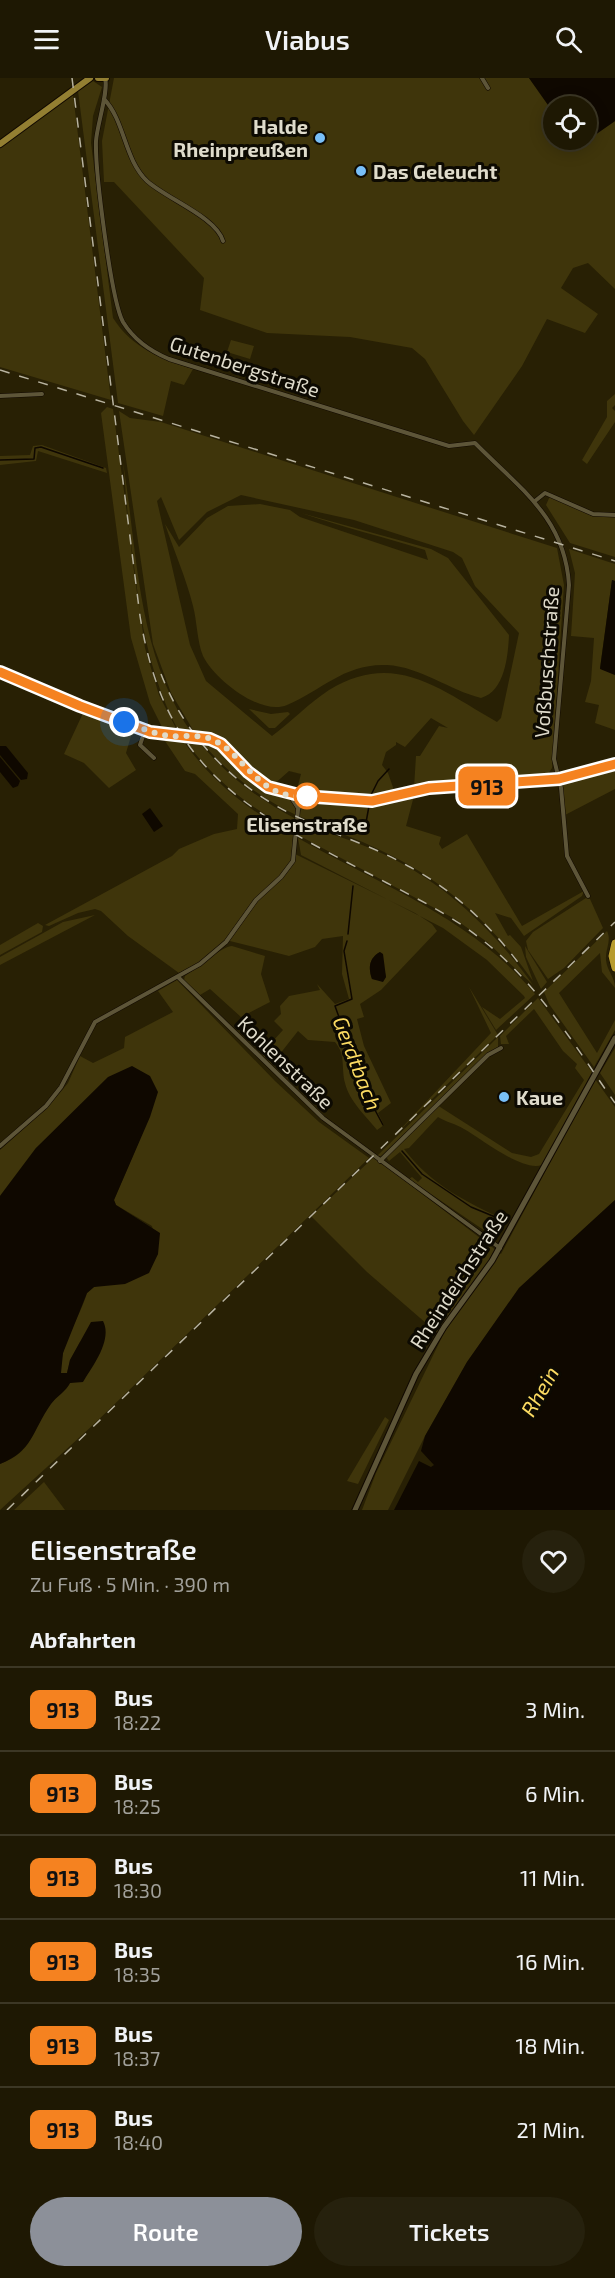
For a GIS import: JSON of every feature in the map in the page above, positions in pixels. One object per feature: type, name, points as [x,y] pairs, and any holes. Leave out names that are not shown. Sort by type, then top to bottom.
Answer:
[{"type":"highway","points":[[615,943],[612,956],[615,968]]},
{"type":"main road","points":[[0,144],[90,78]]},
{"type":"main road","points":[[98,78],[106,78]]},
{"type":"main road","points":[[0,672],[160,735],[210,739],[221,744],[268,787],[289,794],[366,801],[422,789],[559,779],[615,764]]},
{"type":"main road","name":"Rheindeichstraße","points":[[355,1510],[422,1364],[500,1248],[615,1038]]},
{"type":"street","name":"Gutenbergstraße","points":[[106,78],[107,87],[96,146],[117,309],[127,328],[141,344],[169,359],[449,446],[476,442],[535,501],[546,515],[562,547]]},
{"type":"street","points":[[483,78],[488,88]]},
{"type":"street","points":[[104,99],[145,179],[173,201],[215,227],[223,241]]},
{"type":"street","points":[[0,396],[42,394]]},
{"type":"street","points":[[535,501],[545,493],[593,514],[615,515]]},
{"type":"street","name":"Voßbuschstraße","points":[[562,547],[568,585],[554,753],[567,856],[588,896]]},
{"type":"street","points":[[145,730],[140,745],[154,758]]},
{"type":"street","points":[[289,794],[298,810]]},
{"type":"street","points":[[0,1146],[46,1106],[61,1087],[95,1022],[178,977],[219,950],[256,900],[289,868],[296,854],[298,810],[303,796]]},
{"type":"street","name":"Kohlenstraße","points":[[178,977],[323,1118],[500,1248]]},
{"type":"street","points":[[380,1161],[488,1055],[501,1048]]},
{"type":"shaded area","name":"Halde Rheinpreußen","points":[[114,78],[529,78],[543,98],[543,150],[597,150],[597,134],[615,121],[615,289],[588,263],[573,268],[561,288],[598,314],[585,333],[547,319],[522,366],[474,435],[425,359],[412,348],[350,337],[267,333],[200,310],[204,278],[114,182],[104,182],[102,141]]},
{"type":"shaded area","points":[[93,81],[102,87],[93,116],[91,143],[113,318],[129,338],[138,345],[169,361],[193,369],[184,385],[171,381],[163,416],[118,403],[78,91]]},
{"type":"shaded area","points":[[73,95],[111,400],[0,367],[0,147]]},
{"type":"shaded area","points":[[231,340],[254,346],[250,359],[227,352]]},
{"type":"shaded area","points":[[615,394],[615,405],[612,408],[615,411],[615,422],[587,464],[582,460],[607,417],[607,401]]},
{"type":"shaded area","points":[[107,407],[113,409],[145,648],[159,695],[179,734],[165,733],[150,703],[131,638],[101,413]]},
{"type":"shaded area","points":[[119,411],[130,418],[161,422],[557,548],[564,585],[552,768],[546,777],[509,781],[509,773],[485,770],[470,765],[457,786],[414,788],[416,756],[420,756],[439,726],[448,728],[431,718],[405,747],[396,742],[396,745],[386,752],[382,765],[388,773],[395,793],[358,798],[296,793],[301,774],[289,771],[272,786],[218,741],[196,735],[171,693],[153,644]],"holes":[[[241,495],[354,520],[453,552],[462,558],[475,586],[519,633],[501,718],[497,722],[436,687],[396,674],[375,673],[353,679],[329,690],[272,736],[206,681],[190,645],[157,501],[161,497],[179,540],[207,512]]]},
{"type":"shaded area","points":[[42,445],[106,468],[107,473],[38,451],[36,461],[0,465],[0,456],[30,455],[33,446]]},
{"type":"shaded area","points":[[123,462],[137,568],[150,638],[175,704],[193,735],[181,734],[177,728],[164,699],[144,633],[133,564]]},
{"type":"shaded area","points":[[550,496],[593,515],[615,516],[615,557],[570,543],[546,505]]},
{"type":"shaded area","points":[[260,504],[290,510],[300,517],[428,560],[425,550],[301,513],[431,549],[448,558],[509,635],[504,672],[495,688],[481,698],[412,670],[387,665],[359,668],[334,679],[300,699],[276,707],[252,701],[228,685],[203,656],[190,596],[165,524],[179,547],[207,518],[228,506]]},
{"type":"shaded area","points":[[569,549],[615,564],[615,581],[612,580],[600,668],[615,675],[615,730],[595,723],[599,705],[585,702],[591,681],[594,638],[571,636],[575,573]]},
{"type":"shaded area","points":[[249,709],[271,714],[288,712],[290,714],[275,728],[269,728]]},
{"type":"shaded area","points":[[84,711],[140,731],[131,736],[126,753],[136,770],[109,788],[84,763],[64,754]]},
{"type":"shaded area","points":[[163,738],[182,739],[219,782],[262,816],[295,836],[293,853],[415,913],[432,924],[437,931],[381,990],[360,1004],[364,1017],[357,1019],[364,1046],[391,1103],[378,1113],[384,1125],[377,1130],[347,1090],[342,1057],[335,1042],[308,1040],[298,1031],[272,1064],[261,1054],[283,1030],[274,1021],[281,1014],[280,1006],[289,996],[320,990],[317,984],[335,1004],[349,999],[342,974],[343,936],[322,939],[315,947],[289,956],[226,940],[201,962],[179,973],[128,936],[101,911],[95,909],[78,913],[49,926],[45,925],[172,856],[179,849],[214,834],[237,829],[238,814],[195,774],[185,771]],"holes":[[[380,952],[386,977],[383,981],[372,979],[371,975],[372,960]]]},
{"type":"shaded area","points":[[184,739],[197,739],[218,763],[242,784],[268,803],[296,819],[296,833],[264,814],[234,792],[208,768]]},
{"type":"shaded area","points":[[200,740],[217,746],[264,787],[290,798],[295,805],[296,815],[244,783]]},
{"type":"shaded area","points":[[615,768],[615,789],[565,815],[561,783]]},
{"type":"shaded area","points":[[415,792],[406,826],[441,837],[439,844],[442,849],[467,834],[522,926],[584,891],[582,896],[524,936],[511,918],[495,913],[508,936],[510,935],[521,947],[533,981],[485,924],[448,891],[428,877],[374,847],[299,816],[301,804],[307,799],[371,805]]},
{"type":"shaded area","points":[[299,820],[379,852],[424,877],[465,908],[484,926],[518,964],[533,985],[487,942],[455,919],[298,835]]},
{"type":"shaded area","points":[[298,838],[393,888],[454,924],[510,967],[535,994],[496,1030],[482,1007],[500,1019],[525,998],[487,960],[443,928],[301,855]]},
{"type":"shaded area","points":[[586,898],[590,899],[603,928],[564,968],[548,979],[528,950],[526,941],[533,932]]},
{"type":"shaded area","points":[[95,915],[0,965],[0,957],[63,922]]},
{"type":"shaded area","points":[[38,923],[43,926],[42,932],[0,955],[0,945]]},
{"type":"shaded area","points":[[607,931],[609,938],[606,960],[615,988],[602,972],[600,953],[559,993],[597,1053],[615,1020],[615,1030],[594,1067],[549,1004],[544,992]]},
{"type":"shaded area","points":[[232,946],[265,956],[261,974],[270,1002],[241,1017],[210,989],[200,995],[184,980],[185,976],[209,958]]},
{"type":"shaded area","points":[[525,946],[547,982],[541,989],[526,957]]},
{"type":"shaded area","points":[[177,980],[275,1081],[319,1122],[369,1158],[93,1425],[0,1510],[0,1464],[22,1451],[33,1436],[46,1409],[70,1383],[76,1381],[80,1342],[70,1360],[67,1373],[61,1374],[61,1363],[66,1343],[87,1293],[94,1287],[150,1265],[158,1254],[152,1226],[116,1205],[114,1200],[140,1139],[60,1127],[36,1148],[0,1196],[0,1150],[49,1106],[68,1083],[80,1056],[93,1063],[124,1048],[125,1037],[173,1012],[158,991]]},
{"type":"shaded area","points":[[469,987],[498,1035],[394,1136],[491,1033]]},
{"type":"shaded area","points":[[538,998],[592,1072],[542,1165],[524,1164],[513,1159],[461,1127],[438,1117],[409,1148],[404,1149],[437,1182],[463,1199],[505,1220],[502,1232],[495,1227],[488,1233],[409,1179],[412,1177],[418,1182],[422,1178],[400,1152],[389,1161],[386,1157],[437,1105],[512,1153],[531,1157],[539,1154],[584,1080],[575,1068],[577,1064],[563,1051],[534,1009],[506,1036],[509,1044],[501,1044],[500,1036]]},
{"type":"shaded area","points":[[498,1037],[498,1047],[488,1053],[381,1156],[377,1156]]},
{"type":"shaded area","points":[[615,1048],[615,1095],[600,1073]]},
{"type":"shaded area","points":[[595,1079],[615,1107],[615,1200],[519,1288],[467,1362],[425,1436],[388,1510],[362,1510],[376,1473],[442,1337],[367,1272],[311,1216],[374,1157],[501,1254]]},
{"type":"shaded area","points":[[385,1417],[389,1420],[358,1484],[347,1481]]},
{"type":"shaded area","points":[[44,1482],[65,1510],[14,1510]]},
{"type":"water","points":[[529,78],[615,78],[615,121],[597,134],[597,96],[543,96],[543,98]]},
{"type":"water","points":[[612,580],[615,581],[615,675],[600,669]]},
{"type":"water","points":[[0,746],[6,746],[28,773],[27,779],[21,780],[0,755]]},
{"type":"water","points":[[0,757],[20,781],[18,786],[13,788],[0,772]]},
{"type":"water","points":[[150,808],[163,826],[154,832],[142,814]]},
{"type":"water","points":[[380,952],[383,954],[386,977],[383,982],[372,979],[370,971],[372,960]]},
{"type":"water","points":[[132,1066],[150,1076],[158,1092],[150,1117],[114,1200],[116,1205],[160,1233],[158,1254],[149,1273],[125,1284],[94,1287],[87,1293],[63,1353],[61,1373],[67,1373],[70,1360],[91,1322],[103,1321],[105,1336],[96,1361],[83,1382],[70,1383],[51,1404],[26,1446],[11,1459],[0,1464],[0,1196],[36,1148],[108,1077]]},
{"type":"water","name":"Rhein","points":[[615,1200],[615,1510],[394,1510],[419,1461],[431,1467],[434,1465],[421,1451],[425,1436],[467,1362],[519,1288]]},
{"type":"waterway","name":"Gerdtbach","points":[[0,460],[34,459],[35,448],[41,447],[103,468]]},
{"type":"waterway","name":"Gerdtbach","points":[[370,797],[378,781],[389,769]]},
{"type":"waterway","name":"Gerdtbach","points":[[365,828],[369,806]]},
{"type":"waterway","name":"Gerdtbach","points":[[348,934],[353,886]]},
{"type":"waterway","name":"Gerdtbach","points":[[347,941],[344,951],[352,999],[335,1006],[367,1095],[383,1125]]},
{"type":"waterway","name":"Gerdtbach","points":[[402,1151],[422,1174],[471,1207],[505,1221]]},
{"type":"railway","points":[[72,78],[140,616],[153,671],[171,716],[195,753],[224,784],[258,811],[296,835],[424,902],[470,931],[501,956],[554,1015],[615,1103]]},
{"type":"railway","points":[[0,370],[615,561]]},
{"type":"railway","points":[[161,674],[185,721],[218,761],[237,779],[280,808],[383,853],[424,875],[455,897],[483,922],[520,965]]},
{"type":"railway","points":[[7,1510],[615,922]]},
{"type":"bus line","name":"913","points":[[0,672],[80,706],[150,732],[170,736],[206,737],[221,744],[248,772],[268,787],[303,796],[372,801],[429,788],[460,788],[569,778],[615,764]]},
{"type":"place","name":"Halde Rheinpreußen","points":[[320,138]]},
{"type":"place","name":"Das Geleucht","points":[[361,171]]},
{"type":"place","name":"Elisenstraße","points":[[307,796]]},
{"type":"place","name":"Kaue","points":[[504,1097]]},
{"type":"route","points":[[124,722],[160,735],[206,737],[221,744],[248,772],[268,787],[307,796]]}]
